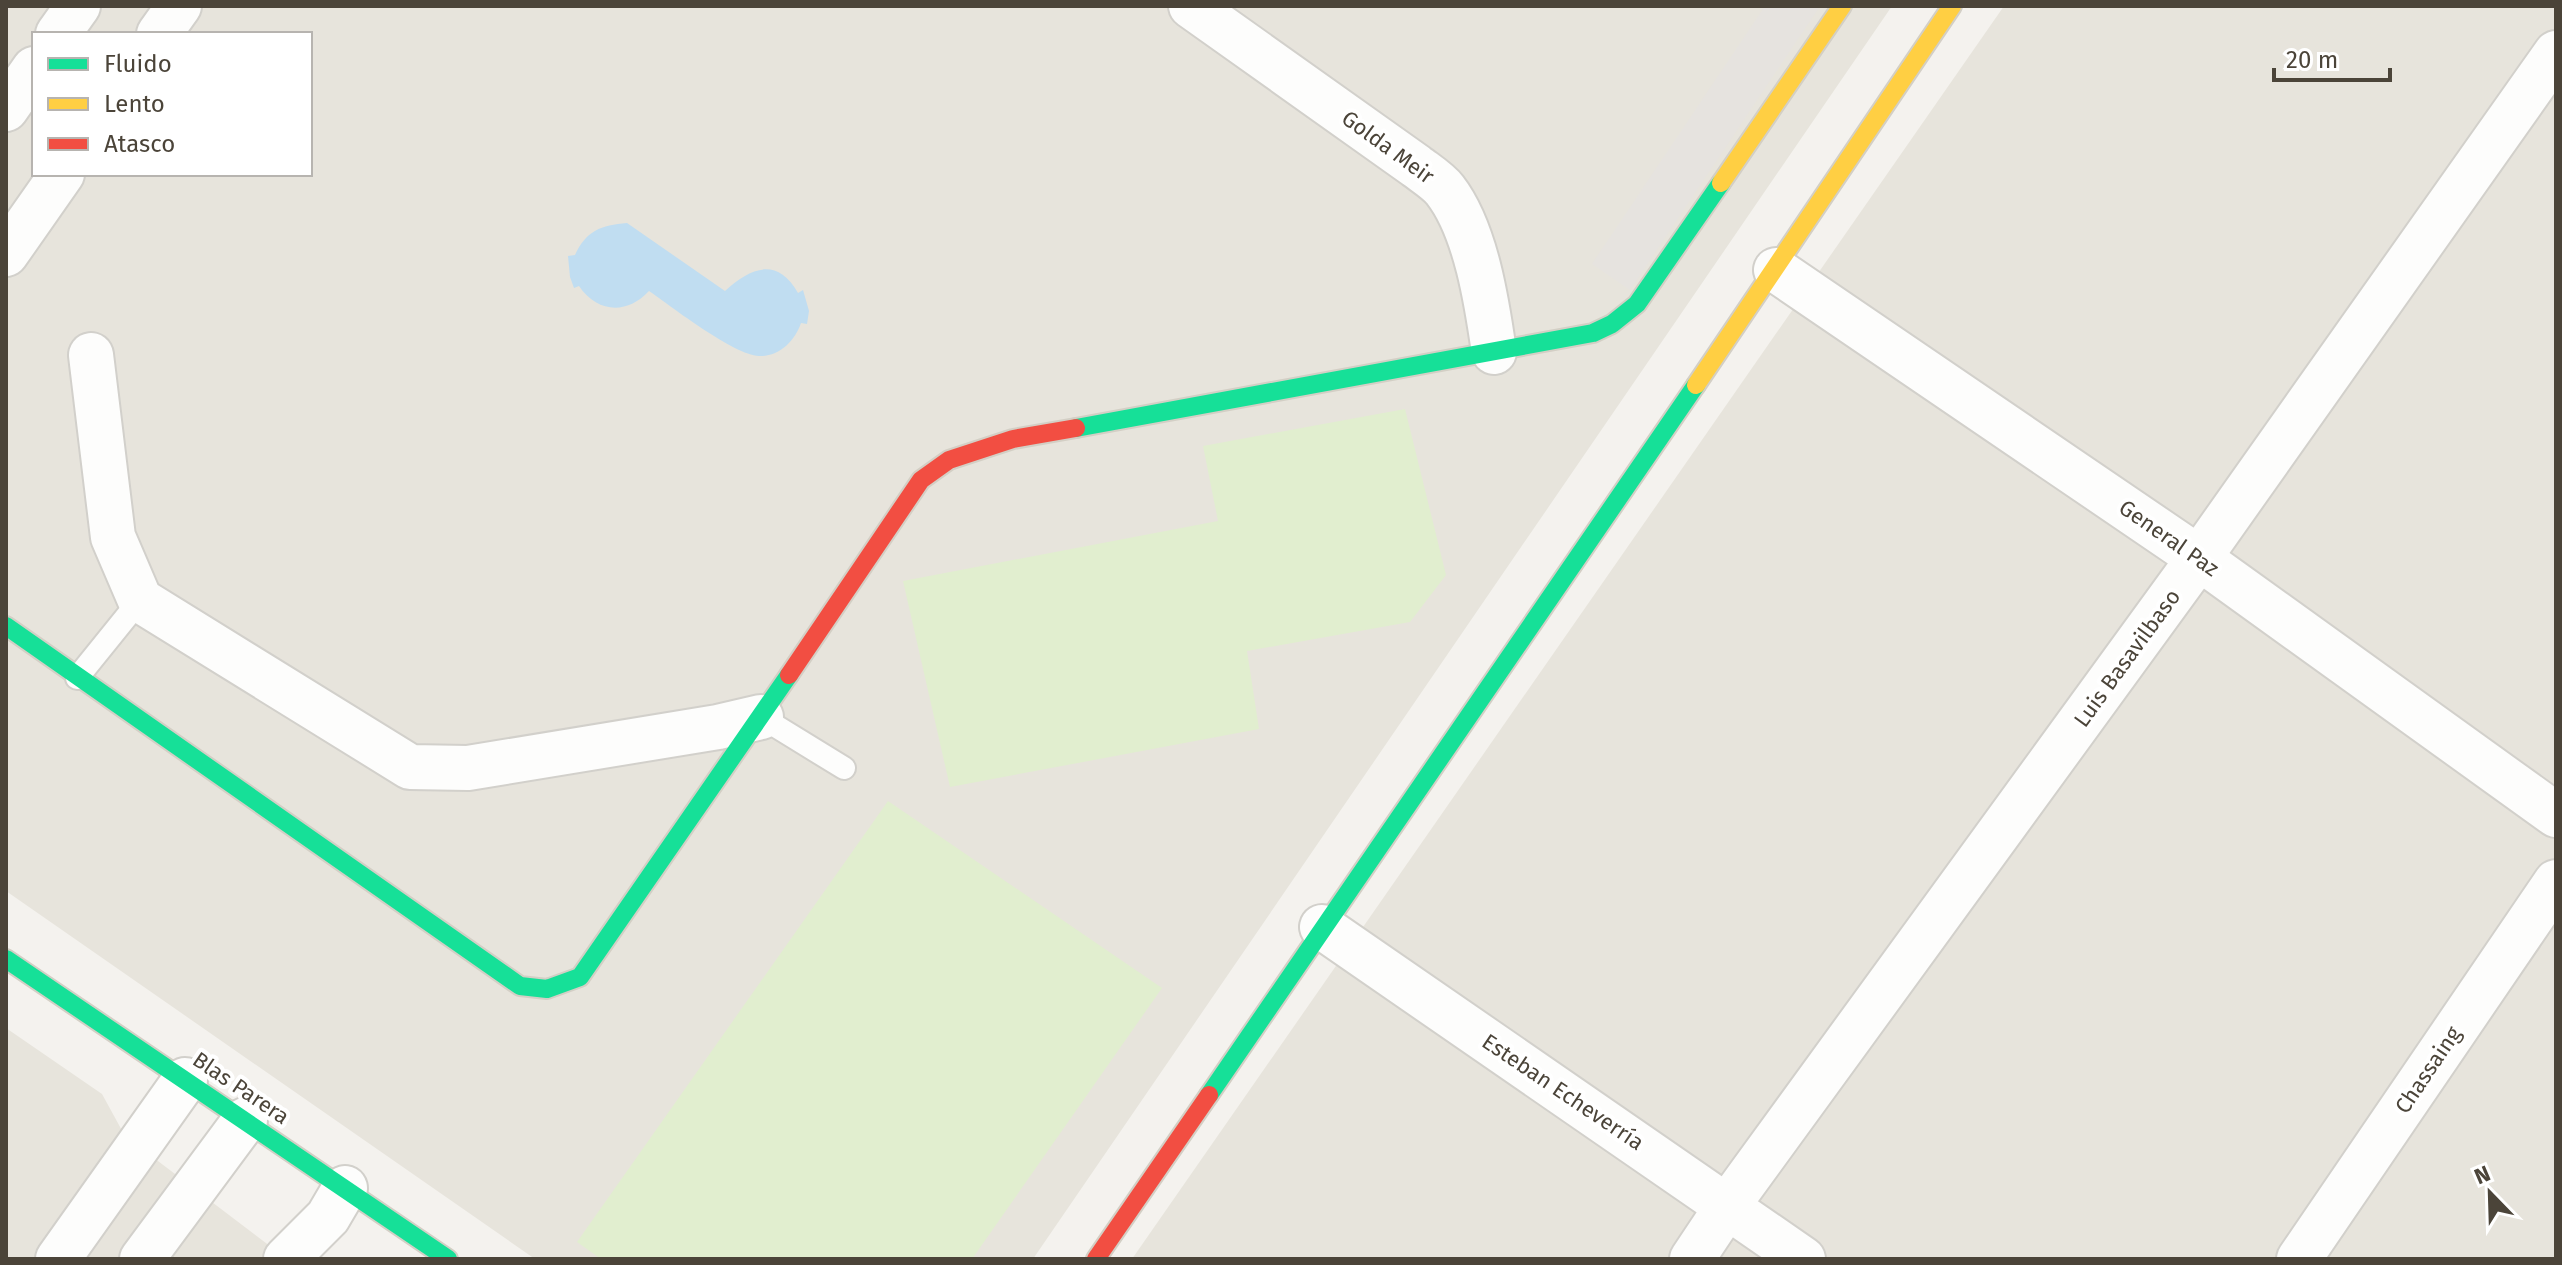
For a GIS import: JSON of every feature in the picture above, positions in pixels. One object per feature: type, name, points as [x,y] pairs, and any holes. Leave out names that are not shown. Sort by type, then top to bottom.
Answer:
[{"type":"street","points":[[59,32],[78,6]]},
{"type":"street","points":[[160,32],[179,6]]},
{"type":"street","name":"Golda Meir","points":[[1191,6],[1445,189],[1464,225],[1485,290],[1494,352]]},
{"type":"street","points":[[6,626],[520,986],[547,989],[580,977],[921,480],[949,460],[1013,439],[1593,333],[1612,324],[1637,304],[1842,6]]},
{"type":"street","points":[[1096,1259],[1776,270],[1952,6]]},
{"type":"street","name":"Luis Basavilbaso","points":[[1692,1259],[1728,1205],[2199,558],[2556,53]]},
{"type":"street","points":[[6,109],[32,72]]},
{"type":"street","points":[[6,254],[61,176]]},
{"type":"street","name":"General Paz","points":[[1776,270],[2199,558],[2556,815]]},
{"type":"street","points":[[91,355],[113,537],[140,600],[410,767],[468,768],[718,727],[761,717]]},
{"type":"street","name":"Chassaing","points":[[2299,1259],[2556,882]]},
{"type":"street","name":"Esteban Echeverría","points":[[1322,927],[1803,1259]]},
{"type":"street","name":"Blas Parera","points":[[6,959],[448,1259]]},
{"type":"street","points":[[58,1259],[185,1080]]},
{"type":"street","points":[[142,1259],[245,1120]]},
{"type":"street","points":[[286,1259],[328,1217],[345,1188]]},
{"type":"lane","points":[[77,678],[140,600]]},
{"type":"lane","points":[[761,717],[844,768]]},
{"type":"shaded area","points":[[6,6],[1892,6],[1033,1259],[535,1259],[6,891]]},
{"type":"shaded area","points":[[1765,6],[1820,6],[1630,290],[1592,264]]},
{"type":"shaded area","points":[[2004,6],[2556,6],[2556,1259],[1132,1259]]},
{"type":"shaded area","points":[[6,1028],[102,1094],[125,1136],[287,1259],[6,1259]]},
{"type":"green space","points":[[1405,409],[1446,575],[1410,622],[1247,651],[1259,729],[950,787],[903,581],[1218,521],[1203,446]]},
{"type":"green space","points":[[888,801],[1162,988],[972,1259],[601,1259],[577,1242]]},
{"type":"water","points":[[627,223],[725,291],[754,272],[772,270],[781,274],[798,293],[803,290],[809,311],[807,324],[801,323],[795,336],[779,351],[759,356],[734,348],[649,291],[641,299],[623,307],[613,308],[595,302],[579,286],[574,288],[568,256],[575,255],[584,240],[595,231],[609,225]]},
{"type":"traffic: fast","points":[[1076,428],[1593,333],[1612,324],[1637,304],[1721,183]]},
{"type":"traffic: fast","points":[[1209,1095],[1696,385]]},
{"type":"traffic: fast","points":[[6,626],[520,986],[547,989],[580,977],[789,675]]},
{"type":"traffic: fast","points":[[6,959],[448,1259]]},
{"type":"traffic: slow","points":[[1721,183],[1842,6]]},
{"type":"traffic: slow","points":[[1696,385],[1952,6]]},
{"type":"traffic: jam","points":[[789,675],[921,480],[949,460],[1013,439],[1076,428]]},
{"type":"traffic: jam","points":[[1096,1259],[1209,1095]]}]
